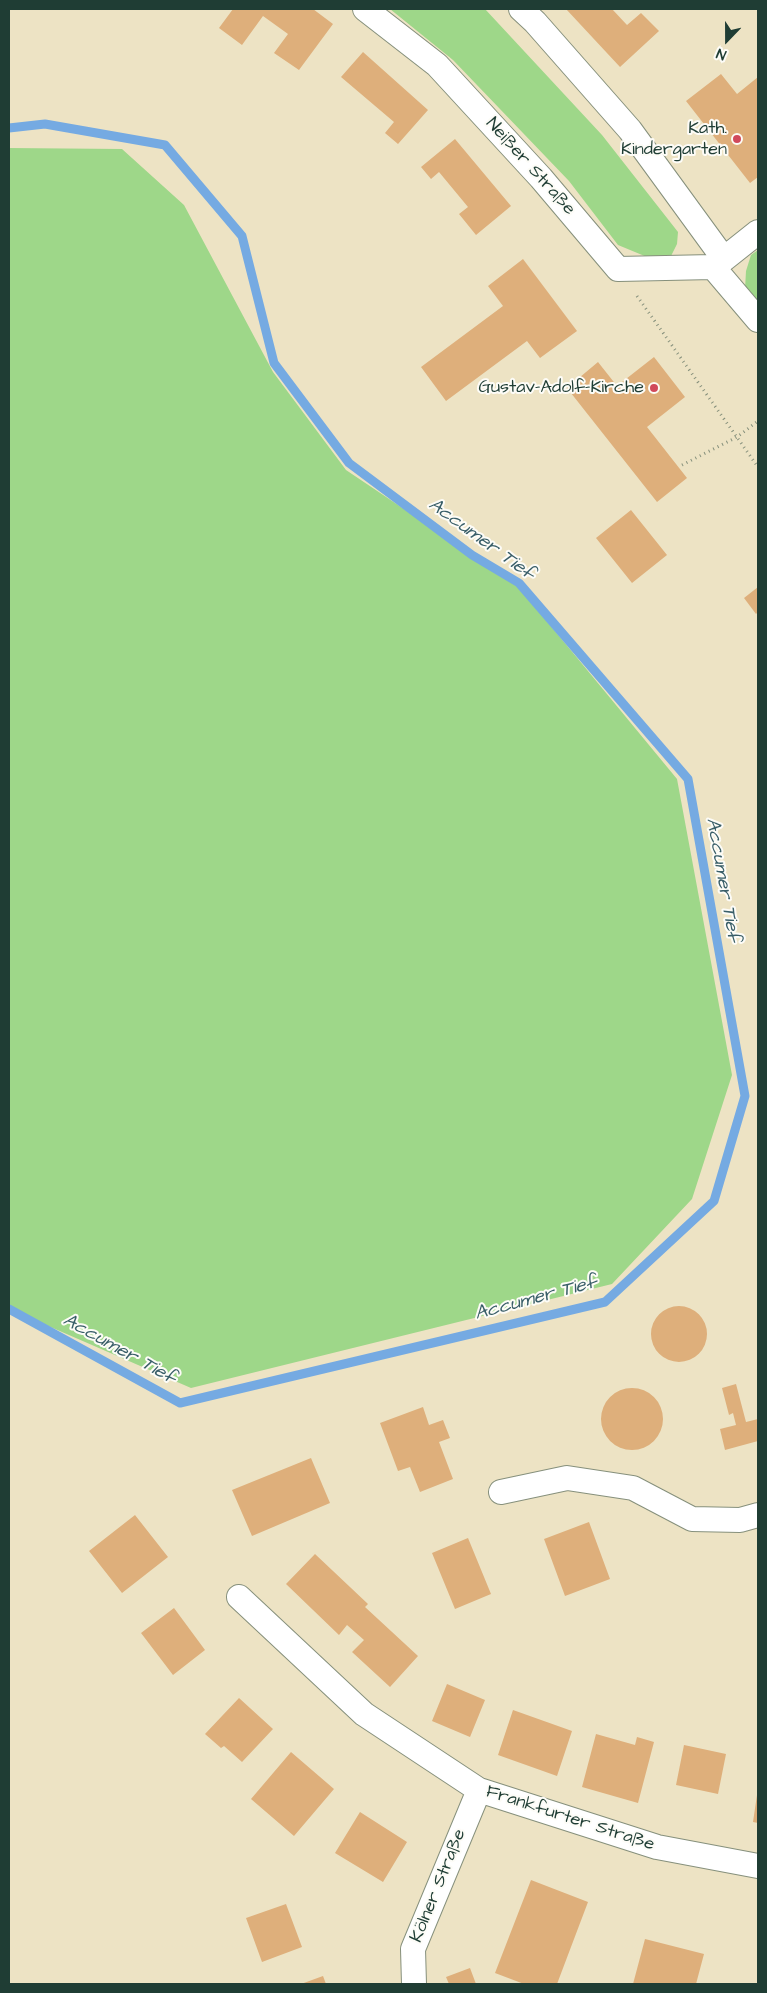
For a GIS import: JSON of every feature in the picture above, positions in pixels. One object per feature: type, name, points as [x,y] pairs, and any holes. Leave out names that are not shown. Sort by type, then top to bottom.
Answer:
[{"type":"street","name":"Neißer Straße","points":[[365,9],[437,65],[541,178],[618,269]]},
{"type":"street","points":[[521,9],[535,22],[630,130],[758,320]]},
{"type":"street","points":[[618,269],[719,263],[758,232]]},
{"type":"street","points":[[501,1492],[567,1478],[633,1488],[692,1520],[740,1520],[758,1515]]},
{"type":"street","name":"Frankfurter Straße","points":[[239,1597],[364,1714],[478,1790],[657,1847],[758,1866]]},
{"type":"street","name":"Kölner Straße","points":[[414,1984],[413,1949],[478,1790]]},
{"type":"path","points":[[618,269],[758,467]]},
{"type":"path","points":[[682,466],[738,437],[758,421]]},
{"type":"green space","points":[[390,9],[485,9],[602,135],[678,232],[677,244],[671,256],[647,257],[618,245],[569,181],[453,60]]},
{"type":"green space","points":[[9,148],[122,149],[184,205],[273,372],[346,470],[517,585],[677,779],[732,1075],[692,1199],[612,1284],[191,1388],[9,1309]]},
{"type":"green space","points":[[758,250],[758,304],[745,289],[746,271],[751,255]]},
{"type":"building","points":[[233,9],[313,9],[333,24],[299,70],[274,53],[288,34],[263,16],[242,45],[219,28]]},
{"type":"building","points":[[566,9],[612,9],[627,25],[641,13],[659,31],[620,67]]},
{"type":"building","points":[[363,52],[428,110],[398,144],[385,133],[394,122],[341,77]]},
{"type":"building","name":"Kath. Kindergarten","points":[[721,74],[737,94],[758,77],[758,177],[750,183],[686,101]]},
{"type":"building","points":[[455,139],[511,206],[476,235],[459,214],[468,207],[439,172],[431,179],[421,167]]},
{"type":"building","points":[[523,259],[577,331],[540,358],[527,341],[446,401],[421,367],[503,306],[488,286]]},
{"type":"building","points":[[654,357],[685,397],[647,427],[687,478],[657,502],[567,388],[598,362],[617,386]]},
{"type":"building","points":[[631,510],[667,555],[632,583],[596,538]]},
{"type":"building","points":[[758,587],[758,612],[756,614],[744,598]]},
{"type":"building","points":[[674,1306],[684,1306],[699,1314],[705,1323],[707,1334],[705,1345],[699,1354],[684,1362],[674,1362],[663,1357],[656,1350],[651,1339],[651,1329],[656,1318],[663,1311]]},
{"type":"building","points":[[736,1384],[746,1422],[758,1419],[758,1441],[725,1450],[720,1429],[736,1425],[733,1413],[729,1415],[722,1388]]},
{"type":"building","points":[[632,1388],[644,1390],[654,1397],[661,1407],[663,1419],[661,1431],[654,1441],[644,1448],[632,1450],[620,1448],[610,1441],[603,1431],[601,1419],[603,1407],[610,1397],[620,1390]]},
{"type":"building","points":[[423,1407],[429,1425],[443,1420],[450,1438],[439,1442],[453,1479],[420,1492],[410,1467],[398,1471],[380,1423]]},
{"type":"building","points":[[311,1458],[330,1503],[252,1536],[232,1490]]},
{"type":"building","points":[[135,1515],[168,1557],[122,1593],[89,1551]]},
{"type":"building","points":[[589,1522],[610,1579],[565,1596],[544,1539]]},
{"type":"building","points":[[468,1538],[491,1594],[455,1609],[432,1553]]},
{"type":"building","points":[[315,1554],[368,1604],[365,1607],[418,1656],[390,1687],[352,1652],[364,1640],[347,1625],[339,1635],[286,1584]]},
{"type":"building","points":[[174,1608],[205,1650],[173,1675],[141,1633]]},
{"type":"building","points":[[447,1684],[485,1700],[470,1737],[432,1721]]},
{"type":"building","points":[[239,1698],[273,1729],[242,1762],[224,1746],[221,1748],[205,1734]]},
{"type":"building","points":[[513,1710],[572,1731],[557,1776],[498,1755]]},
{"type":"building","points":[[596,1734],[635,1745],[637,1737],[654,1742],[638,1803],[582,1787]]},
{"type":"building","points":[[684,1745],[726,1754],[718,1794],[676,1785]]},
{"type":"building","points":[[291,1752],[334,1789],[294,1836],[251,1799]]},
{"type":"building","points":[[758,1795],[758,1823],[753,1822]]},
{"type":"building","points":[[360,1812],[407,1842],[383,1882],[335,1853]]},
{"type":"building","points":[[531,1880],[588,1902],[557,1984],[524,1984],[495,1973]]},
{"type":"building","points":[[286,1904],[302,1947],[262,1962],[246,1918]]},
{"type":"building","points":[[645,1939],[704,1954],[696,1984],[633,1984]]},
{"type":"building","points":[[470,1968],[476,1984],[449,1984],[446,1977]]},
{"type":"building","points":[[323,1976],[326,1984],[301,1984]]},
{"type":"waterway","name":"Accumer Tief","points":[[9,128],[45,124],[165,145],[242,236],[274,363],[349,463],[472,555],[519,583],[688,779],[745,1096],[714,1201],[605,1302],[180,1403],[9,1309]]},
{"type":"place","name":"Kath. Kindergarten","points":[[737,139]]},
{"type":"place","name":"Gustav-Adolf-Kirche","points":[[654,388]]}]
